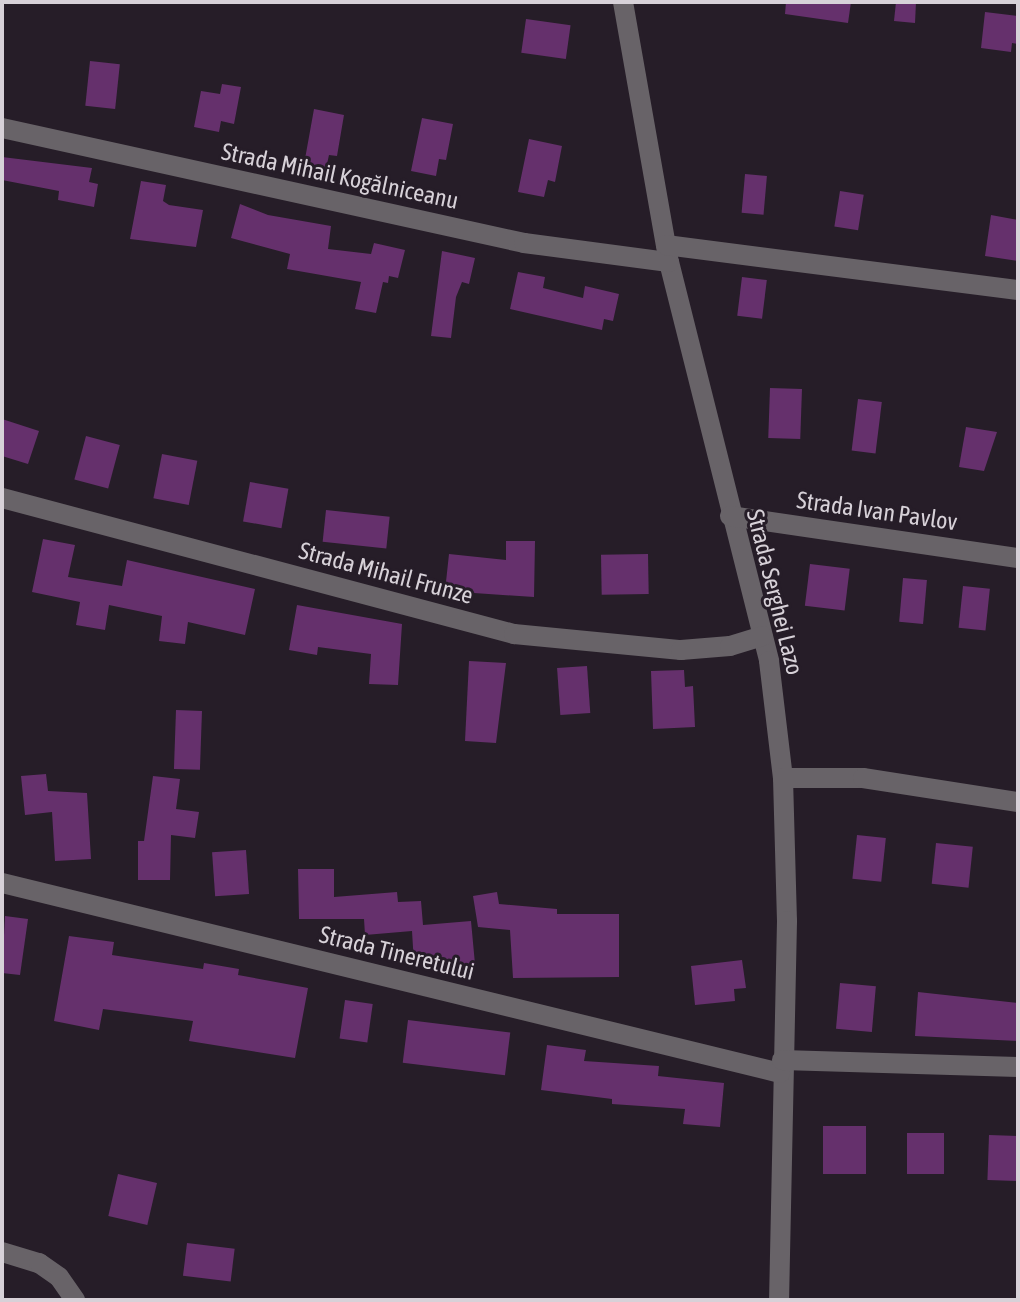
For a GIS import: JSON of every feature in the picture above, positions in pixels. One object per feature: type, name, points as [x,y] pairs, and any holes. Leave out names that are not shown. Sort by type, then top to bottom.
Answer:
[{"type":"street","name":"Strada Serghei Lazo","points":[[623,2],[667,253],[762,636],[783,778],[787,921],[781,1067],[779,1300]]},
{"type":"street","name":"Strada Mihail Kogălniceanu","points":[[2,128],[524,243],[667,253],[1018,290]]},
{"type":"street","name":"Strada Mihail Frunze","points":[[2,498],[514,634],[681,650],[730,646],[762,636]]},
{"type":"street","name":"Strada Ivan Pavlov","points":[[730,516],[1018,558]]},
{"type":"street","points":[[783,778],[863,778],[1018,802]]},
{"type":"street","name":"Strada Tineretului","points":[[2,883],[781,1067],[1018,1067]]},
{"type":"street","points":[[2,1252],[39,1263],[59,1277],[75,1300]]},
{"type":"building","points":[[786,2],[851,2],[848,23],[785,14]]},
{"type":"building","points":[[896,2],[916,2],[915,23],[894,21]]},
{"type":"building","points":[[985,12],[1018,16],[1018,44],[1012,43],[1011,52],[981,48]]},
{"type":"building","points":[[526,19],[571,25],[566,59],[521,53]]},
{"type":"building","points":[[90,61],[120,64],[115,109],[85,106]]},
{"type":"building","points":[[222,84],[241,87],[234,124],[221,121],[219,132],[194,127],[201,91],[220,94]]},
{"type":"building","points":[[314,109],[344,115],[337,156],[329,155],[325,173],[303,170]]},
{"type":"building","points":[[422,118],[453,124],[446,160],[439,159],[436,176],[411,171]]},
{"type":"building","points":[[529,139],[562,146],[555,182],[548,180],[544,197],[518,192]]},
{"type":"building","points":[[2,157],[92,168],[89,182],[98,184],[94,207],[58,200],[59,191],[2,180]]},
{"type":"building","points":[[745,174],[767,176],[764,215],[742,213]]},
{"type":"building","points":[[141,181],[166,185],[163,201],[169,205],[203,210],[196,247],[130,239]]},
{"type":"building","points":[[840,191],[864,195],[858,230],[834,227]]},
{"type":"building","points":[[240,204],[268,215],[331,226],[328,249],[371,254],[374,243],[405,250],[398,278],[389,276],[388,283],[383,282],[376,313],[355,309],[361,282],[287,269],[290,254],[231,238]]},
{"type":"building","points":[[991,215],[1018,220],[1018,261],[985,256]]},
{"type":"building","points":[[442,251],[475,258],[469,284],[462,282],[456,297],[451,338],[431,336]]},
{"type":"building","points":[[518,272],[545,277],[543,288],[583,298],[585,286],[619,294],[613,321],[604,319],[602,330],[510,309]]},
{"type":"building","points":[[742,277],[767,280],[762,319],[737,316]]},
{"type":"building","points":[[770,388],[802,389],[800,439],[768,438]]},
{"type":"building","points":[[858,399],[882,402],[875,454],[852,451]]},
{"type":"building","points":[[2,419],[39,431],[28,464],[2,456]]},
{"type":"building","points":[[966,427],[997,432],[984,471],[959,467]]},
{"type":"building","points":[[86,436],[120,445],[108,489],[74,479]]},
{"type":"building","points":[[162,454],[197,461],[189,505],[153,498]]},
{"type":"building","points":[[250,482],[288,489],[281,528],[243,521]]},
{"type":"building","points":[[326,510],[390,517],[386,549],[323,542]]},
{"type":"building","points":[[43,539],[75,545],[68,577],[122,586],[127,560],[255,589],[245,635],[188,622],[185,644],[159,641],[162,616],[109,605],[105,630],[76,625],[80,602],[32,592]]},
{"type":"building","points":[[506,541],[535,541],[534,597],[445,591],[449,554],[506,560]]},
{"type":"building","points":[[648,554],[649,594],[602,595],[601,555]]},
{"type":"building","points":[[810,564],[850,569],[845,611],[805,606]]},
{"type":"building","points":[[903,578],[927,580],[923,624],[899,622]]},
{"type":"building","points":[[963,586],[990,589],[985,631],[959,628]]},
{"type":"building","points":[[297,605],[402,624],[398,685],[369,684],[371,654],[318,647],[317,655],[289,650]]},
{"type":"building","points":[[469,661],[506,663],[496,743],[465,741]]},
{"type":"building","points":[[587,666],[590,713],[560,715],[557,668]]},
{"type":"building","points":[[684,670],[685,687],[693,686],[695,727],[653,729],[651,671]]},
{"type":"building","points":[[176,710],[202,711],[200,770],[174,769]]},
{"type":"building","points":[[46,774],[48,791],[87,793],[91,859],[55,861],[52,812],[25,815],[21,776]]},
{"type":"building","points":[[153,776],[180,779],[176,809],[199,812],[195,838],[171,835],[170,880],[138,880],[138,841],[144,841]]},
{"type":"building","points":[[857,835],[886,838],[881,882],[852,879]]},
{"type":"building","points":[[936,843],[973,847],[969,888],[932,884]]},
{"type":"building","points":[[246,850],[249,894],[215,896],[212,852]]},
{"type":"building","points":[[298,869],[334,869],[334,897],[397,892],[398,902],[421,901],[423,925],[471,921],[475,964],[414,964],[412,931],[365,935],[364,919],[299,919]]},
{"type":"building","points":[[497,892],[499,904],[557,909],[557,914],[619,914],[619,977],[513,978],[510,930],[478,927],[473,896]]},
{"type":"building","points":[[5,916],[28,919],[20,975],[2,973]]},
{"type":"building","points":[[69,936],[114,942],[112,955],[203,969],[204,963],[239,969],[238,975],[308,988],[295,1058],[189,1041],[193,1021],[103,1009],[99,1030],[54,1021]]},
{"type":"building","points":[[742,960],[746,988],[734,989],[735,1001],[695,1005],[691,966]]},
{"type":"building","points":[[840,983],[876,986],[872,1032],[836,1029]]},
{"type":"building","points":[[918,992],[1018,1003],[1018,1041],[915,1036]]},
{"type":"building","points":[[345,1000],[373,1004],[367,1043],[340,1039]]},
{"type":"building","points":[[408,1020],[510,1033],[505,1075],[403,1063]]},
{"type":"building","points":[[547,1045],[586,1050],[584,1061],[659,1066],[658,1076],[724,1083],[720,1127],[683,1124],[685,1109],[612,1104],[612,1099],[541,1090]]},
{"type":"building","points":[[823,1126],[866,1126],[866,1174],[823,1174]]},
{"type":"building","points":[[907,1133],[944,1133],[944,1174],[907,1174]]},
{"type":"building","points":[[989,1135],[1018,1136],[1016,1181],[987,1180]]},
{"type":"building","points":[[118,1174],[157,1183],[147,1225],[108,1216]]},
{"type":"building","points":[[187,1243],[235,1249],[231,1282],[183,1276]]}]
